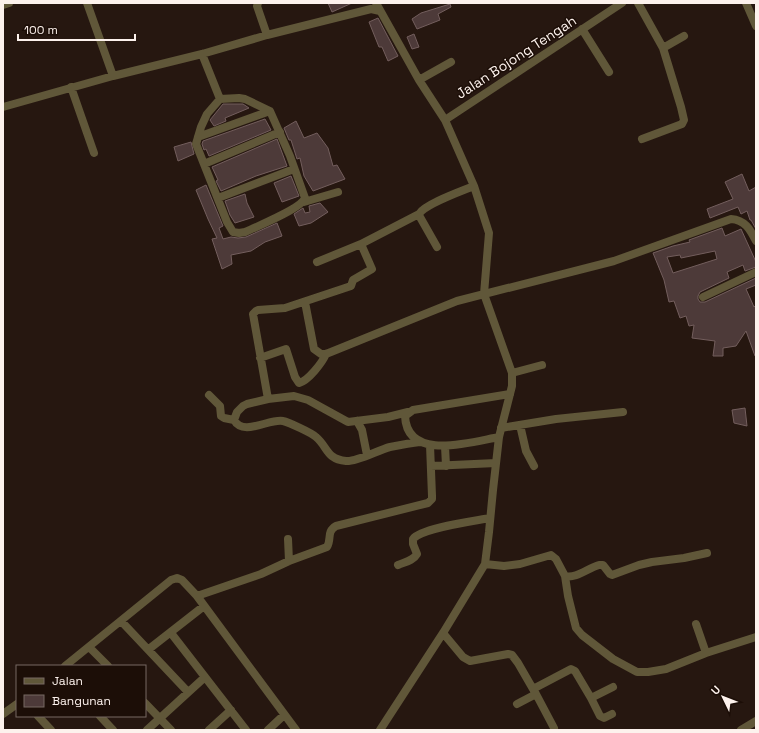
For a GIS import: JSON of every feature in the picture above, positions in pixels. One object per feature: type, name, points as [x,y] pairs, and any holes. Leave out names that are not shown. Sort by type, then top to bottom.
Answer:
[{"type":"street","points":[[3,5],[9,3]]},
{"type":"street","points":[[87,3],[98,30],[113,76]]},
{"type":"street","points":[[258,3],[257,6],[267,35]]},
{"type":"street","name":"Jalan Bojong Tengah","points":[[445,120],[622,3]]},
{"type":"street","points":[[638,3],[663,48],[684,121],[682,124],[642,139]]},
{"type":"street","points":[[746,3],[756,26]]},
{"type":"street","points":[[3,106],[113,76],[202,54],[267,35],[378,7],[388,22],[419,80],[445,120],[474,186],[489,233],[484,294],[512,373],[512,386],[499,437],[484,564],[443,633],[380,730]]},
{"type":"street","points":[[582,29],[609,72]]},
{"type":"street","points":[[663,48],[684,36]]},
{"type":"street","points":[[202,54],[220,99]]},
{"type":"street","points":[[419,80],[451,62]]},
{"type":"street","points":[[71,87],[94,153]]},
{"type":"street","points":[[304,202],[305,198],[303,191],[280,132],[270,111],[245,99],[220,99],[207,114],[196,144],[227,222],[233,232],[245,232],[304,202],[338,192]]},
{"type":"street","points":[[198,137],[270,111]]},
{"type":"street","points":[[204,164],[280,132]]},
{"type":"street","points":[[218,198],[294,169]]},
{"type":"street","points":[[317,262],[361,244],[419,214],[424,208],[474,186]]},
{"type":"street","points":[[419,214],[437,247]]},
{"type":"street","points":[[304,302],[314,349],[321,354],[326,354],[457,301],[614,261],[731,219],[744,223],[750,229],[756,241]]},
{"type":"street","points":[[268,399],[253,314],[256,311],[285,308],[352,285],[352,280],[371,270],[372,268],[361,244]]},
{"type":"street","points":[[703,296],[756,272]]},
{"type":"street","points":[[260,358],[286,349],[295,377],[299,383],[306,379],[320,364],[326,354]]},
{"type":"street","points":[[512,373],[542,365]]},
{"type":"street","points":[[234,420],[237,412],[243,406],[268,399],[294,396],[308,400],[348,422],[388,417],[412,410],[510,394]]},
{"type":"street","points":[[209,395],[220,406],[221,416],[224,418],[234,420],[235,423],[244,426],[254,427],[276,421],[285,421],[315,436],[328,453],[339,459],[347,461],[354,460],[390,447],[420,442]]},
{"type":"street","points":[[408,412],[405,416],[407,430],[416,440],[430,445],[445,446],[499,437]]},
{"type":"street","points":[[501,428],[556,419],[623,412]]},
{"type":"street","points":[[357,421],[362,430],[367,455]]},
{"type":"street","points":[[520,425],[526,451],[534,466]]},
{"type":"street","points":[[197,596],[261,574],[289,561],[327,547],[331,530],[336,526],[428,503],[432,499],[430,445]]},
{"type":"street","points":[[445,446],[446,466]]},
{"type":"street","points":[[431,466],[496,463]]},
{"type":"street","points":[[398,565],[409,561],[416,556],[417,554],[412,544],[413,539],[418,535],[432,529],[490,518]]},
{"type":"street","points":[[288,539],[289,561]]},
{"type":"street","points":[[565,576],[573,576],[599,565],[603,565],[612,575],[639,565],[707,553]]},
{"type":"street","points":[[484,564],[504,566],[520,564],[542,556],[551,555],[556,559],[565,576],[568,596],[576,628],[582,635],[612,659],[637,672],[666,669],[706,653],[756,637]]},
{"type":"street","points":[[67,665],[174,579],[180,578],[197,596],[296,730]]},
{"type":"street","points":[[149,650],[204,606]]},
{"type":"street","points":[[121,621],[188,692]]},
{"type":"street","points":[[696,624],[706,653]]},
{"type":"street","points":[[171,633],[246,730]]},
{"type":"street","points":[[443,633],[468,661],[508,654],[513,656],[554,728]]},
{"type":"street","points":[[89,647],[107,665]]},
{"type":"street","points":[[517,704],[571,669],[575,671],[600,716],[604,718],[612,714]]},
{"type":"street","points":[[147,730],[205,676]]},
{"type":"street","points":[[591,698],[613,687]]},
{"type":"street","points":[[146,704],[171,730]]},
{"type":"street","points":[[3,714],[16,705]]},
{"type":"street","points":[[209,730],[231,710]]},
{"type":"street","points":[[268,730],[284,715]]},
{"type":"street","points":[[39,717],[48,729]]},
{"type":"street","points":[[101,717],[114,730]]},
{"type":"street","points":[[741,730],[756,721]]},
{"type":"building","points":[[328,3],[352,3],[332,12]]},
{"type":"building","points":[[450,4],[451,7],[438,14],[440,20],[417,29],[412,19],[421,13]]},
{"type":"building","points":[[378,18],[398,56],[388,61],[382,47],[379,47],[369,22]]},
{"type":"building","points":[[414,34],[419,47],[412,49],[407,37]]},
{"type":"building","points":[[223,104],[243,104],[249,108],[225,118],[226,121],[214,126],[210,120]]},
{"type":"building","points":[[265,119],[271,130],[209,156],[206,149],[204,150],[202,144],[203,141]]},
{"type":"building","points":[[296,121],[304,138],[317,133],[328,148],[333,166],[337,165],[345,179],[313,191],[304,176],[300,158],[297,159],[291,140],[289,140],[284,128]]},
{"type":"building","points":[[277,139],[287,166],[256,176],[221,191],[212,167]]},
{"type":"building","points":[[191,142],[194,154],[178,161],[174,147]]},
{"type":"building","points":[[742,174],[749,191],[756,187],[756,229],[750,220],[747,211],[741,214],[738,207],[710,218],[707,209],[733,199],[725,182]]},
{"type":"building","points":[[291,176],[299,196],[282,202],[274,183]]},
{"type":"building","points":[[206,185],[223,226],[219,228],[223,239],[231,237],[246,237],[277,223],[282,236],[265,242],[251,251],[231,255],[232,264],[222,269],[212,239],[217,238],[196,190]]},
{"type":"building","points":[[245,194],[247,203],[254,217],[235,223],[230,215],[225,201]]},
{"type":"building","points":[[320,203],[328,212],[311,223],[299,226],[294,214],[303,208],[305,213],[310,212],[309,206]]},
{"type":"building","points":[[722,228],[725,236],[741,229],[756,262],[756,267],[745,271],[743,265],[727,272],[729,278],[700,292],[698,299],[700,302],[705,302],[756,278],[756,285],[746,289],[754,307],[756,305],[756,356],[746,331],[736,346],[723,348],[723,356],[713,356],[715,341],[692,338],[694,325],[689,326],[686,316],[680,318],[674,301],[669,302],[664,280],[653,253],[690,242],[689,240]],"holes":[[[715,251],[717,259],[673,273],[667,257],[680,255],[681,258]]]},
{"type":"building","points":[[745,408],[747,426],[734,423],[732,410]]}]
